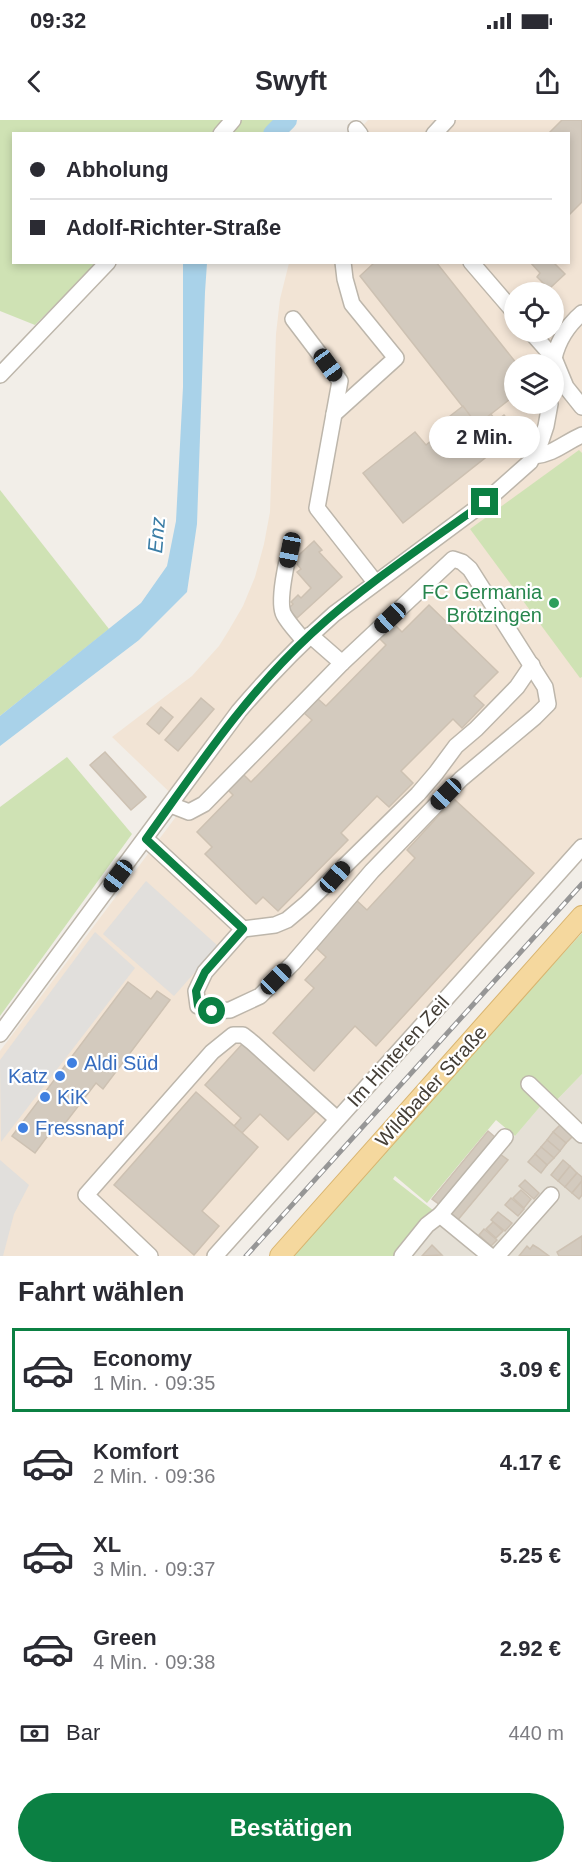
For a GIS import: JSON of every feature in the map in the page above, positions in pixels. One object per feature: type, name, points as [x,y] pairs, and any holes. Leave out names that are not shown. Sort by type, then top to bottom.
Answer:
[{"type":"main road","name":"Wildbader Straße","points":[[280,1256],[582,916]]},
{"type":"street","points":[[223,132],[233,120]]},
{"type":"street","points":[[436,132],[447,120]]},
{"type":"street","points":[[0,375],[106,264]]},
{"type":"street","points":[[334,414],[396,358],[352,304],[343,264]]},
{"type":"street","points":[[473,264],[504,300]]},
{"type":"street","points":[[555,354],[569,325],[582,313]]},
{"type":"street","points":[[293,319],[340,381],[317,508],[375,582]]},
{"type":"street","points":[[539,342],[548,354]]},
{"type":"street","points":[[564,383],[582,407]]},
{"type":"street","points":[[0,1034],[239,711],[261,686],[307,638],[375,582],[502,489],[534,456],[546,426],[548,414]]},
{"type":"street","points":[[534,456],[551,453],[582,435]]},
{"type":"street","points":[[292,544],[284,583],[281,608],[283,614],[307,638],[342,663]]},
{"type":"street","points":[[171,804],[189,812],[204,804],[342,663],[453,559],[462,562],[470,569],[532,665],[545,687],[548,704],[536,717],[461,778],[372,871],[292,963],[260,996],[230,1010],[212,1011],[198,1006],[196,991],[205,972],[243,929],[275,925],[287,920],[306,904],[418,794],[456,746],[517,687],[532,665]]},
{"type":"street","points":[[146,839],[243,929]]},
{"type":"street","name":"Im Hinteren Zeil","points":[[215,1256],[582,847]]},
{"type":"street","points":[[150,1256],[86,1195],[212,1052],[233,1035],[243,1035],[253,1043],[337,1119]]},
{"type":"street","points":[[529,1084],[582,1135]]},
{"type":"street","points":[[402,1256],[427,1225],[440,1215],[505,1137]]},
{"type":"street","points":[[496,1256],[551,1195]]},
{"type":"street","points":[[440,1215],[490,1256]]},
{"type":"shaded area","points":[[368,120],[582,120],[582,855],[223,1256],[0,1256],[0,1051],[184,806],[112,737],[192,676],[219,646],[243,606],[255,577],[270,512],[276,334],[280,299],[289,264],[570,264],[570,132],[357,132]]},
{"type":"shaded area","points":[[146,881],[218,946],[174,996],[103,934]]},
{"type":"shaded area","points":[[95,932],[135,968],[1,1142],[0,1060]]},
{"type":"shaded area","points":[[582,1074],[582,1256],[411,1256],[544,1102],[550,1107]]},
{"type":"shaded area","points":[[0,1160],[29,1185],[14,1214],[3,1256],[0,1256]]},
{"type":"green space","points":[[0,120],[282,120],[269,132],[12,132],[12,264],[96,264],[35,325],[0,311]]},
{"type":"green space","name":"FC Germania Brötzingen","points":[[579,450],[582,453],[582,677],[580,678],[470,529]]},
{"type":"green space","points":[[0,490],[109,629],[0,716]]},
{"type":"green space","points":[[67,757],[132,834],[0,1016],[0,807]]},
{"type":"green space","points":[[582,933],[582,1074],[550,1107],[544,1102],[515,1136],[496,1120],[427,1203],[395,1176],[393,1179],[434,1211],[396,1256],[294,1256],[436,1093]]},
{"type":"water","points":[[183,264],[207,264],[197,524],[187,592],[139,640],[0,746],[0,716],[141,603],[167,566],[176,521],[183,387]]},
{"type":"building","points":[[562,120],[582,120],[582,202],[570,214],[570,132],[550,132]]},
{"type":"building","points":[[373,264],[438,264],[509,354],[504,354],[504,404],[477,425],[360,276]]},
{"type":"building","points":[[532,264],[555,264],[565,274],[556,282],[542,282],[537,277],[540,273]]},
{"type":"building","points":[[463,406],[477,425],[491,414],[496,421],[504,415],[518,432],[403,523],[363,473],[415,432],[426,445],[440,433],[436,427]]},
{"type":"building","points":[[314,541],[322,550],[319,552],[342,577],[297,618],[288,609],[293,604],[291,602],[298,595],[301,598],[311,588],[297,572],[301,569],[297,564],[299,555]]},
{"type":"building","points":[[429,605],[498,672],[474,696],[484,705],[462,728],[453,719],[401,771],[413,783],[389,807],[377,796],[341,833],[348,840],[278,911],[263,897],[256,904],[205,854],[212,847],[197,832],[233,795],[228,790],[243,774],[251,782],[312,720],[304,713],[318,699],[326,706],[386,645],[379,638],[393,623],[402,632]]},
{"type":"building","points":[[201,698],[214,709],[178,751],[165,740]]},
{"type":"building","points":[[161,707],[173,717],[159,734],[147,724]]},
{"type":"building","points":[[105,752],[146,797],[131,810],[90,765]]},
{"type":"building","points":[[454,799],[534,873],[376,1046],[355,1026],[314,1071],[273,1033],[314,988],[305,980],[326,957],[313,945],[355,899],[367,910],[415,858],[407,850]]},
{"type":"building","points":[[128,982],[151,999],[157,991],[170,1000],[103,1089],[96,1083],[63,1126],[58,1122],[35,1153],[12,1136]]},
{"type":"building","points":[[244,1042],[317,1110],[288,1140],[260,1114],[242,1133],[234,1126],[241,1118],[205,1085]]},
{"type":"building","points":[[196,1092],[258,1147],[202,1211],[219,1226],[194,1255],[114,1185]]},
{"type":"building","points":[[560,1125],[573,1136],[566,1143],[553,1132]]},
{"type":"building","points":[[488,1131],[495,1137],[440,1205],[432,1199]]},
{"type":"building","points":[[553,1132],[566,1143],[560,1151],[547,1140]]},
{"type":"building","points":[[547,1140],[560,1151],[554,1158],[541,1147]]},
{"type":"building","points":[[541,1147],[554,1158],[547,1165],[535,1154]]},
{"type":"building","points":[[500,1154],[508,1160],[457,1221],[449,1214]]},
{"type":"building","points":[[535,1154],[547,1165],[541,1173],[528,1162]]},
{"type":"building","points":[[563,1160],[570,1166],[558,1181],[551,1175]]},
{"type":"building","points":[[570,1166],[577,1173],[565,1187],[558,1181]]},
{"type":"building","points":[[577,1173],[582,1177],[582,1181],[572,1193],[565,1187]]},
{"type":"building","points":[[525,1180],[539,1193],[534,1199],[519,1186]]},
{"type":"building","points":[[582,1181],[582,1195],[579,1199],[572,1193]]},
{"type":"building","points":[[521,1190],[531,1199],[524,1208],[513,1198]]},
{"type":"building","points":[[511,1198],[524,1209],[518,1216],[505,1205]]},
{"type":"building","points":[[498,1212],[512,1223],[505,1231],[491,1220]]},
{"type":"building","points":[[493,1222],[503,1231],[496,1238],[486,1229]]},
{"type":"building","points":[[484,1229],[497,1240],[491,1246],[479,1235]]},
{"type":"building","points":[[582,1236],[582,1256],[559,1256],[557,1252]]},
{"type":"building","points":[[432,1245],[442,1255],[422,1256]]},
{"type":"building","points":[[533,1245],[549,1256],[519,1256],[527,1246],[530,1249]]},
{"type":"waterway","name":"Enz","points":[[275,132],[287,120]]},
{"type":"railway","points":[[246,1256],[582,884]]},
{"type":"place","name":"FC Germania Brötzingen","points":[[554,603]]},
{"type":"place","name":"Aldi Süd","points":[[72,1063]]},
{"type":"place","name":"Katz","points":[[60,1076]]},
{"type":"place","name":"KiK","points":[[45,1097]]},
{"type":"place","name":"Fressnapf","points":[[23,1128]]},
{"type":"route","points":[[212,1011],[198,1006],[196,991],[205,972],[243,929],[146,839],[239,711],[310,635],[375,582],[485,502]]}]
